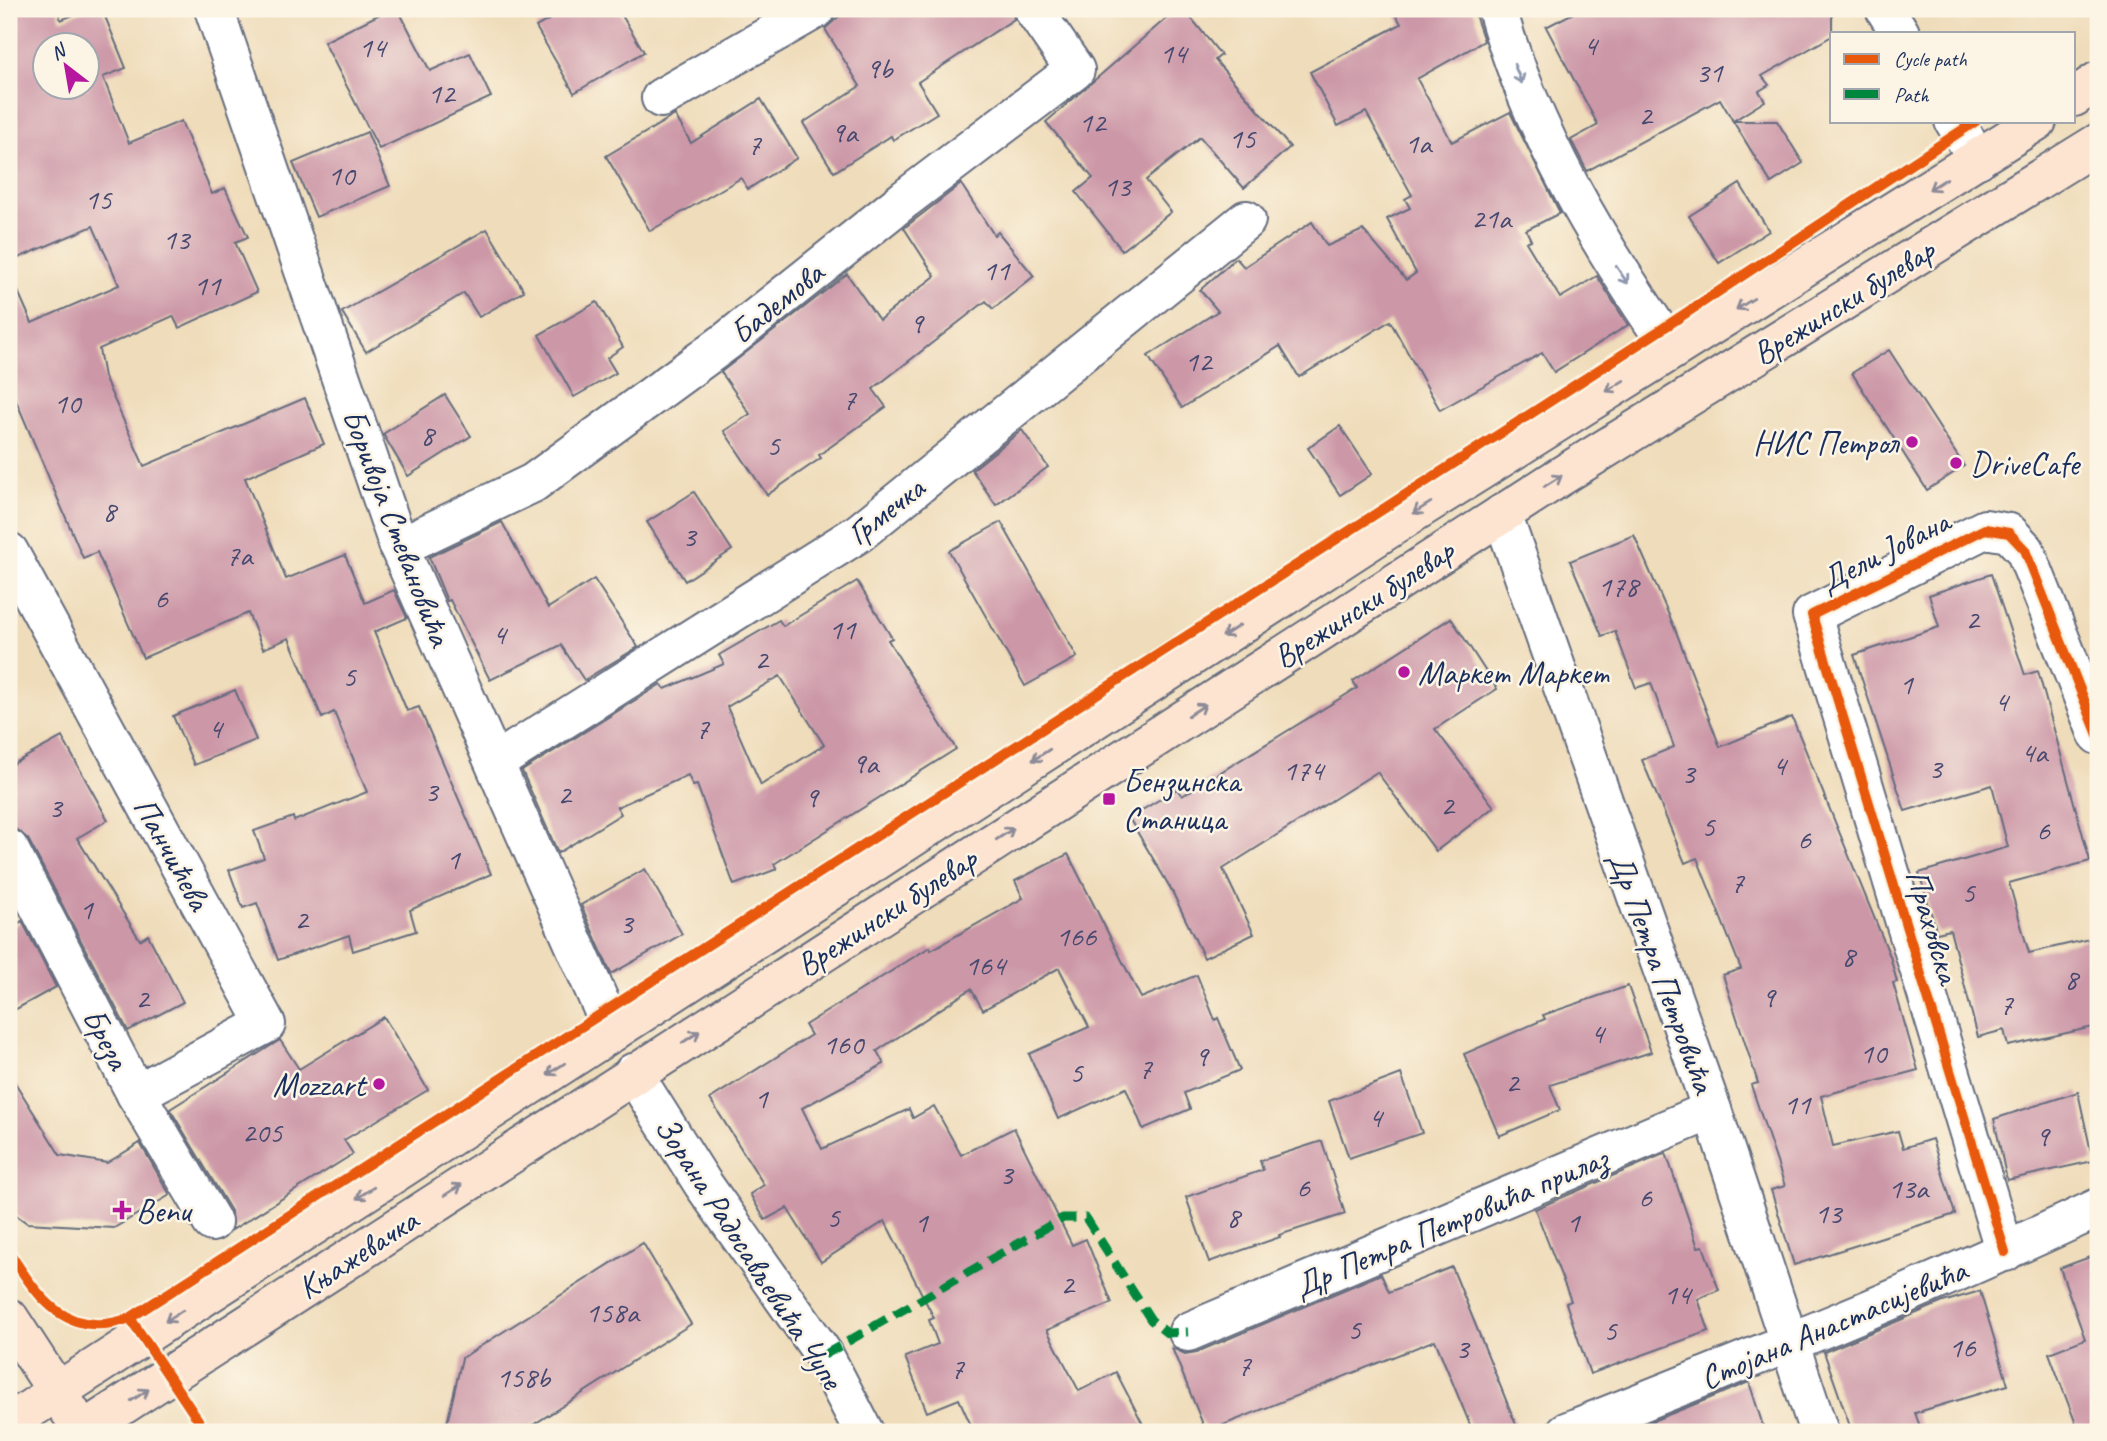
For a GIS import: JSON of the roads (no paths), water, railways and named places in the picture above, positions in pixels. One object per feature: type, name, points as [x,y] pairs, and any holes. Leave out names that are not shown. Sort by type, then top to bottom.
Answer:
[{"type":"main road","points":[[2076,96],[2098,81]]},
{"type":"main road","name":"Врежински булевар","points":[[613,1032],[1413,513],[2035,122]]},
{"type":"main road","name":"Врежински булевар","points":[[633,1073],[1502,514],[2098,143]]},
{"type":"main road","name":"Књажевачка","points":[[9,1423],[613,1032]]},
{"type":"main road","name":"Књажевачка","points":[[82,1432],[633,1073]]},
{"type":"main road","points":[[9,1318],[82,1432]]},
{"type":"street","name":"Боривоја Стевановића","points":[[214,9],[399,547],[496,762],[601,1012],[613,1032]]},
{"type":"street","points":[[661,98],[816,9]]},
{"type":"street","name":"Бадемова","points":[[399,547],[533,483],[727,341],[905,199],[1075,70],[1033,9]]},
{"type":"street","points":[[1497,9],[1508,51],[1535,117],[1570,187],[1612,260],[1672,350]]},
{"type":"street","points":[[1885,9],[1899,32]]},
{"type":"street","points":[[1955,122],[1978,159]]},
{"type":"street","name":"Грмечка","points":[[496,762],[859,533],[1246,220]]},
{"type":"street","name":"Др Петра Петровића","points":[[1502,514],[1712,1111],[1819,1432]]},
{"type":"street","name":"Дели Јована","points":[[1812,615],[1985,529],[2009,533],[2025,550],[2098,735]]},
{"type":"street","name":"Панчићева","points":[[9,552],[266,1024],[136,1094]]},
{"type":"street","name":"Праховска","points":[[1812,615],[2005,1252]]},
{"type":"street","name":"Бреза","points":[[9,849],[136,1094],[212,1222]]},
{"type":"street","name":"Зорана Радосављевића Чупе","points":[[633,1073],[703,1184],[824,1355],[864,1432]]},
{"type":"street","name":"Др Петра Петровића прилаз","points":[[1188,1332],[1712,1111]]},
{"type":"street","name":"Стојана Анастасијевића","points":[[1566,1432],[1790,1343],[2005,1252],[2098,1208]]},
{"type":"place","name":"НИС Петрол","points":[[1912,442]]},
{"type":"place","name":"DriveCafe","points":[[1956,463]]},
{"type":"place","name":"Маркет Маркет","points":[[1404,672]]},
{"type":"place","name":"Бензинска Станица","points":[[1109,799]]},
{"type":"place","name":"Mozzart","points":[[379,1084]]},
{"type":"place","name":"Benu","points":[[122,1210]]}]
